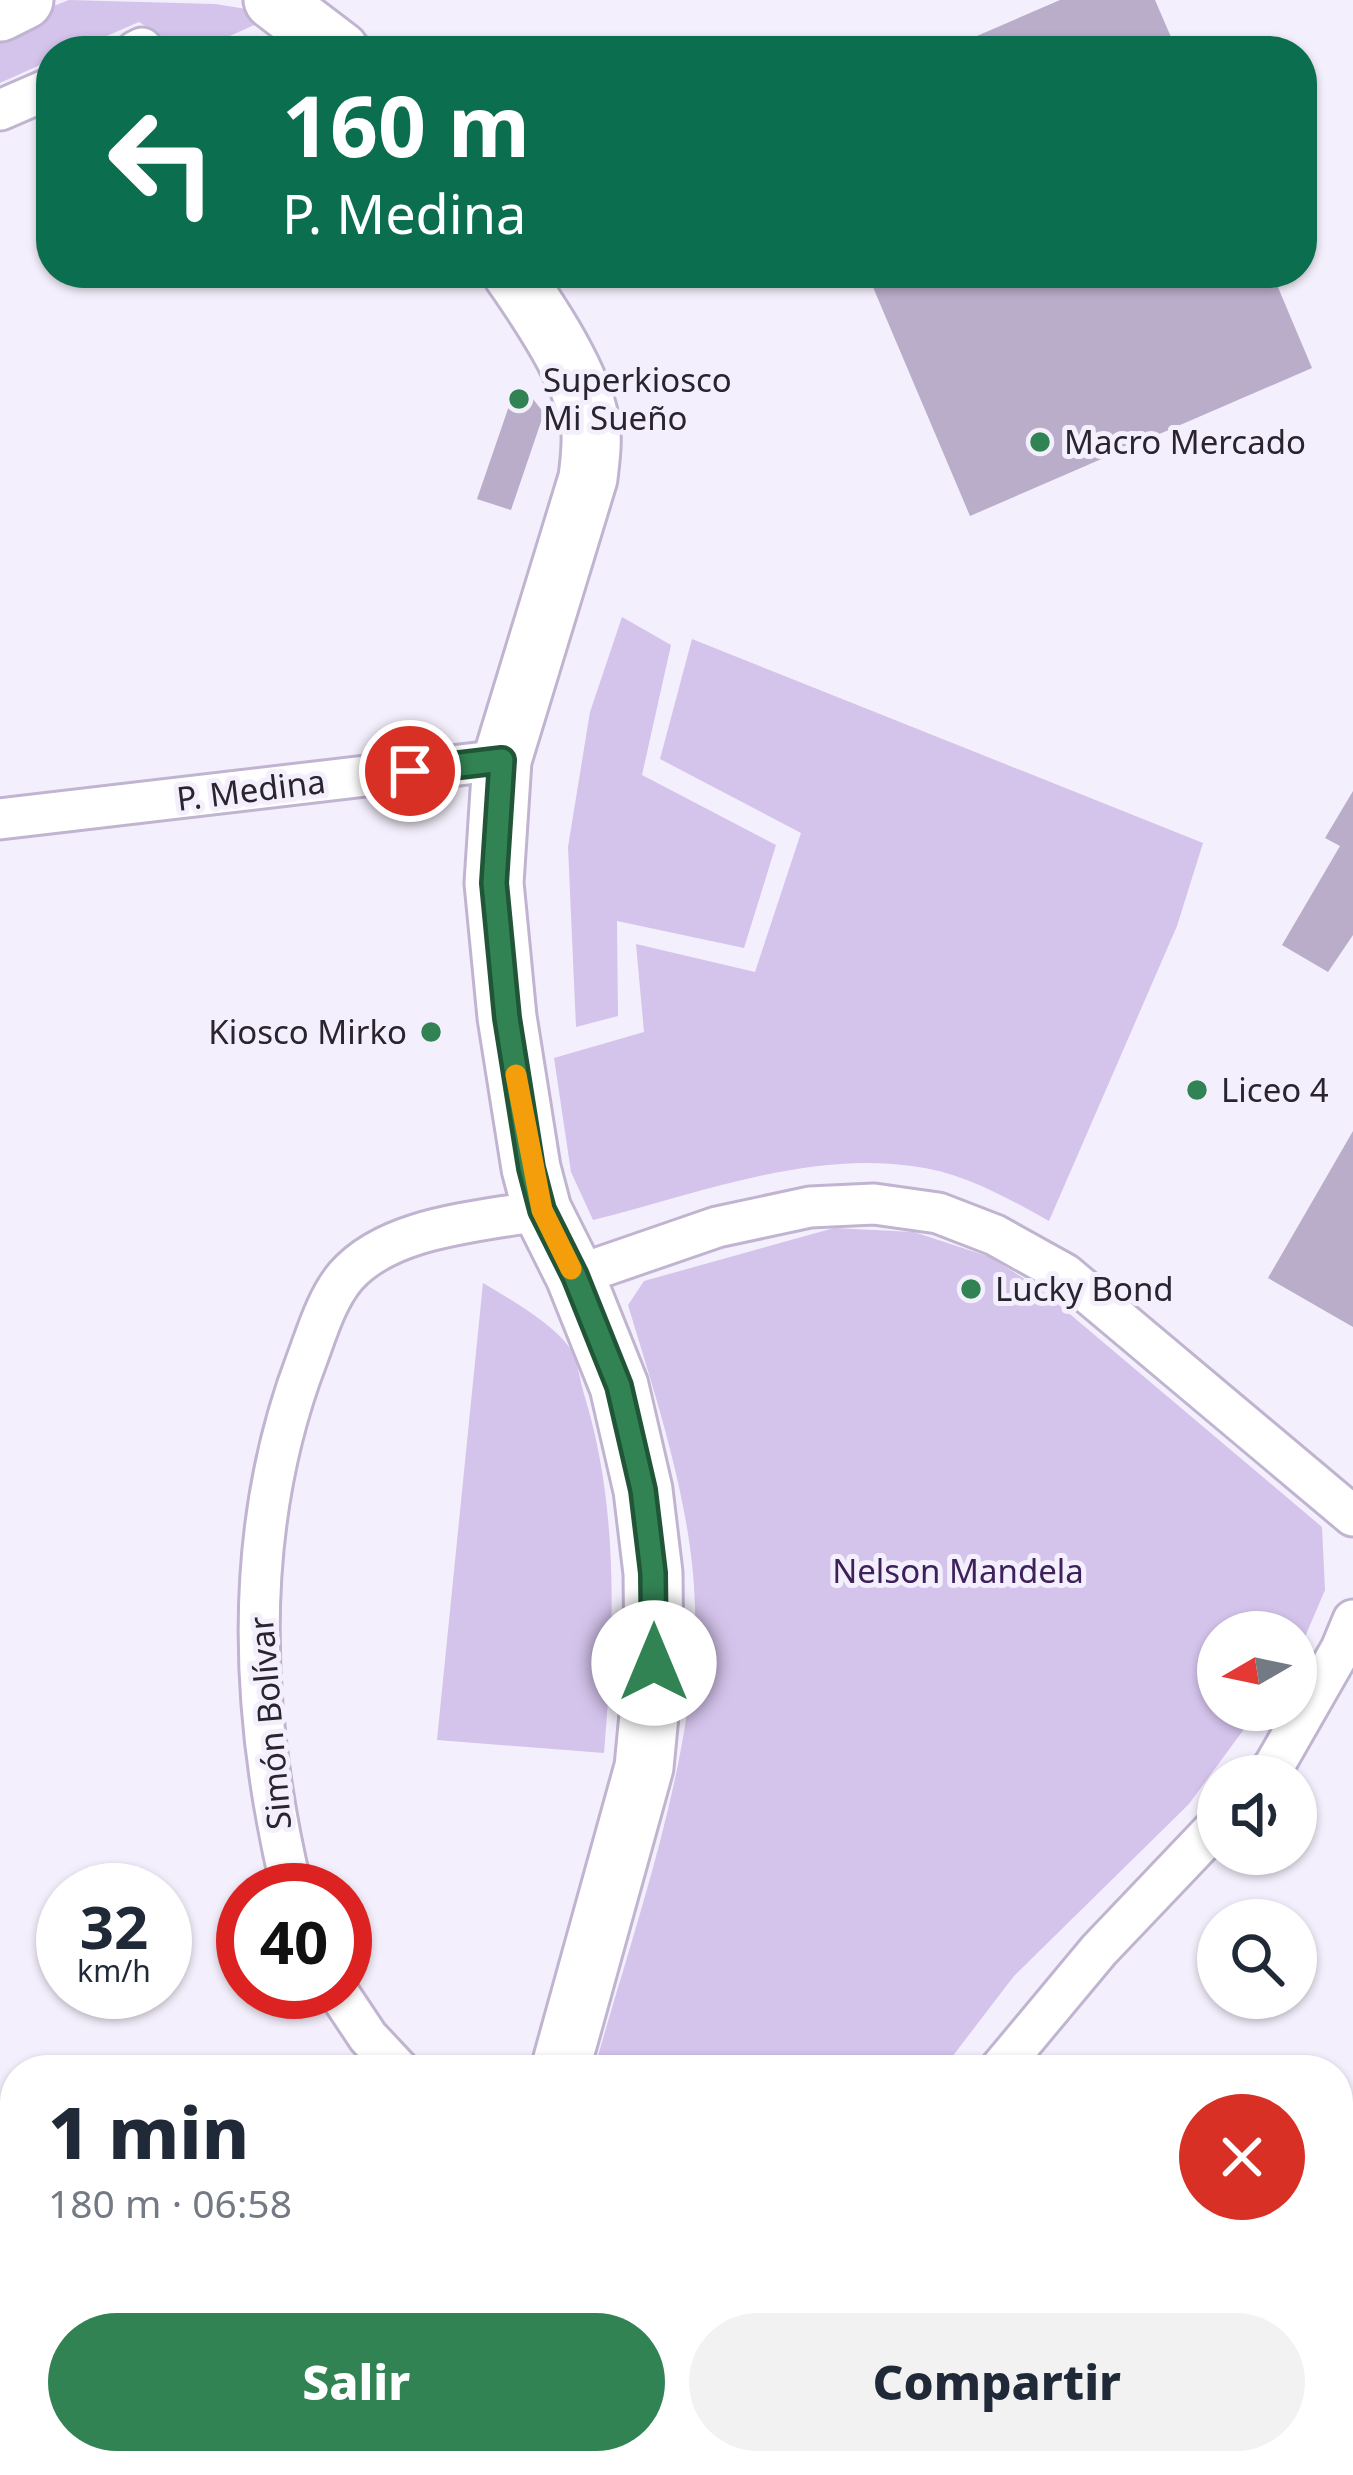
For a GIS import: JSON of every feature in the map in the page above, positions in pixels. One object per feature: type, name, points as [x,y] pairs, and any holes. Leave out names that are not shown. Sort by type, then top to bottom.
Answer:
[{"type":"street","points":[[0,12],[25,0]]},
{"type":"street","points":[[273,0],[320,36]]},
{"type":"street","points":[[344,0],[360,36]]},
{"type":"street","points":[[0,110],[36,94]]},
{"type":"street","points":[[521,288],[576,379],[591,425],[591,450],[588,478],[502,760],[494,883],[507,1018],[542,1210],[575,1276],[619,1386],[643,1490],[653,1573],[654,1663],[644,1767],[564,2055]]},
{"type":"street","name":"P. Medina","points":[[0,819],[502,760]]},
{"type":"street","points":[[575,1276],[717,1227],[810,1207],[874,1204],[938,1213],[995,1234],[1065,1274],[1353,1516]]},
{"type":"street","name":"Simón Bolívar","points":[[285,1863],[274,1816],[260,1693],[258,1604],[275,1455],[322,1318],[346,1276],[400,1238],[542,1210]]},
{"type":"street","points":[[1280,1755],[1353,1620]]},
{"type":"street","points":[[1012,2055],[1099,1950],[1197,1847]]},
{"type":"street","points":[[356,2019],[385,2055]]},
{"type":"green space","points":[[69,0],[215,4],[279,14],[230,36],[155,36],[139,22],[107,36],[36,36],[36,67],[0,83],[0,27]]},
{"type":"green space","points":[[622,617],[671,645],[642,775],[776,845],[744,948],[617,921],[618,1016],[576,1027],[568,847],[590,712]]},
{"type":"green space","points":[[692,639],[1203,843],[1177,926],[1049,1221],[948,1174],[872,1163],[751,1178],[593,1220],[571,1172],[554,1058],[644,1032],[636,944],[755,972],[801,833],[660,759]]},
{"type":"green space","name":"Nelson Mandela","points":[[834,1228],[914,1232],[990,1257],[1039,1288],[1322,1527],[1325,1590],[1316,1611],[1197,1611],[1197,1731],[1243,1731],[1225,1755],[1197,1755],[1197,1793],[1189,1804],[1014,1976],[953,2055],[598,2055],[668,1811],[694,1653],[695,1609],[686,1520],[628,1305],[644,1281]]},
{"type":"green space","points":[[483,1283],[531,1313],[571,1350],[596,1438],[611,1572],[604,1753],[437,1740]]},
{"type":"building","points":[[1060,0],[1155,0],[1171,36],[977,36]]},
{"type":"building","name":"Macro Mercado","points":[[873,288],[1278,288],[1312,368],[970,516]]},
{"type":"building","points":[[525,389],[544,413],[511,510],[477,499],[511,400]]},
{"type":"building","points":[[1353,791],[1353,935],[1328,972],[1282,945],[1340,846],[1325,838]]},
{"type":"building","points":[[1353,1131],[1353,1327],[1268,1278]]},
{"type":"slow traffic","points":[[516,1075],[542,1210],[571,1269]]},
{"type":"place","name":"Superkiosco Mi Sueño","points":[[519,399]]},
{"type":"place","name":"Macro Mercado","points":[[1040,442]]},
{"type":"place","name":"Kiosco Mirko","points":[[431,1032]]},
{"type":"place","name":"Liceo 4","points":[[1197,1090]]},
{"type":"place","name":"Lucky Bond","points":[[971,1289]]},
{"type":"route","points":[[410,771],[502,760],[494,883],[507,1018],[531,1168],[542,1210],[575,1276],[619,1386],[643,1490],[653,1573],[654,1663]]}]
